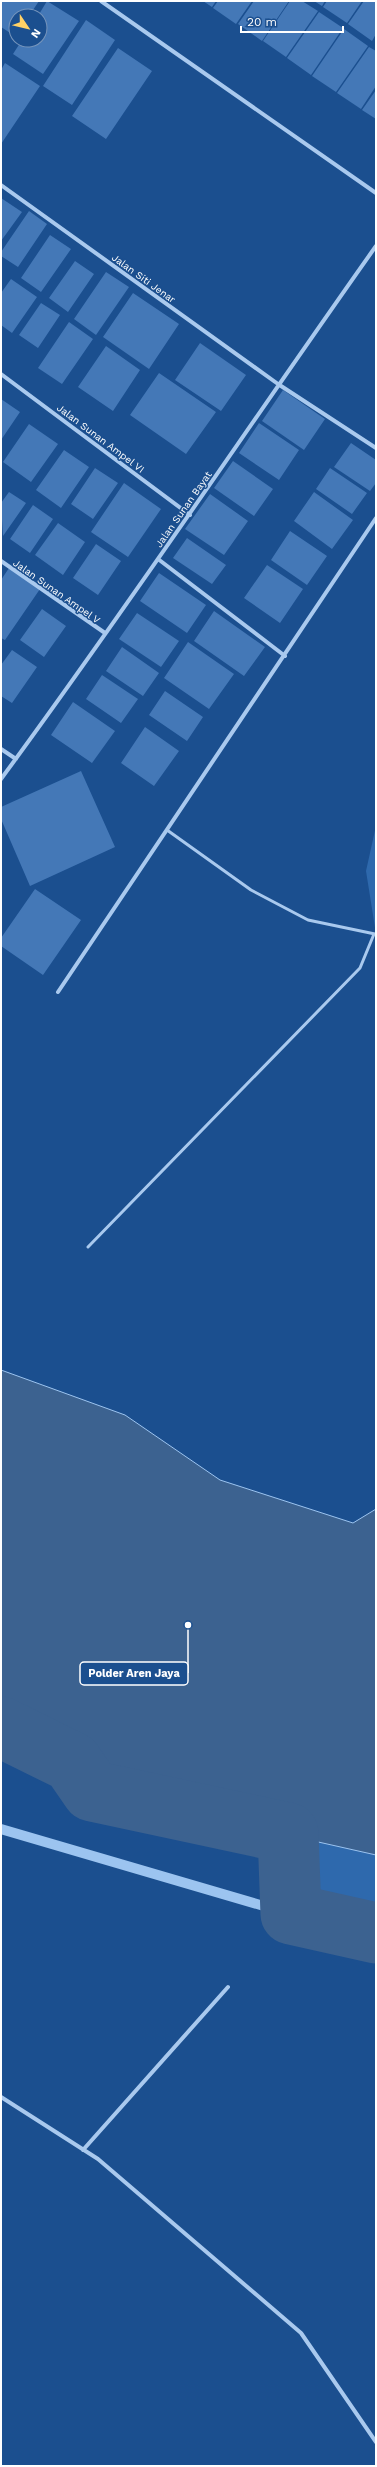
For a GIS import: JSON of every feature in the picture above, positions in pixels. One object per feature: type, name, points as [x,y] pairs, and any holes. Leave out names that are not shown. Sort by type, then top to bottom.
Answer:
[{"type":"street","points":[[101,1],[376,193]]},
{"type":"street","name":"Jalan Siti Jenar","points":[[1,185],[278,384],[376,448]]},
{"type":"street","name":"Jalan Sunan Bayat","points":[[1,779],[190,515],[278,384],[376,246]]},
{"type":"street","name":"Jalan Sunan Ampel VI","points":[[1,374],[190,515]]},
{"type":"street","points":[[58,992],[285,656],[376,518]]},
{"type":"street","points":[[158,559],[285,656]]},
{"type":"street","name":"Jalan Sunan Ampel V","points":[[1,561],[105,633]]},
{"type":"street","points":[[1,749],[16,759]]},
{"type":"street","points":[[82,2150],[228,1988]]},
{"type":"street","points":[[1,2098],[98,2159],[300,2333],[376,2442]]},
{"type":"lane","points":[[88,1247],[360,968],[375,934],[308,920],[251,890],[167,830]]},
{"type":"shaded area","points":[[376,826],[376,934],[366,871]]},
{"type":"shaded area","points":[[1,1370],[125,1415],[220,1480],[353,1523],[376,1509],[376,1855],[92,1791],[72,1762],[1,1727]]},
{"type":"shaded area","points":[[288,1833],[376,1855],[376,1933],[291,1914]]},
{"type":"building","points":[[1,1],[39,1],[34,8],[8,8],[8,32],[1,27]]},
{"type":"building","points":[[47,1],[79,21],[43,74],[13,54],[17,48],[48,48],[48,8],[43,8]]},
{"type":"building","points":[[203,1],[216,1],[212,7]]},
{"type":"building","points":[[218,1],[252,1],[236,24],[213,8]]},
{"type":"building","points":[[254,1],[289,1],[262,41],[238,24]]},
{"type":"building","points":[[290,1],[302,1],[318,11],[286,57],[263,41]]},
{"type":"building","points":[[314,1],[325,1],[322,6]]},
{"type":"building","points":[[327,1],[362,1],[347,23],[323,7]]},
{"type":"building","points":[[364,1],[376,1],[376,34],[372,41],[348,24]]},
{"type":"building","points":[[319,12],[343,28],[311,75],[287,58]]},
{"type":"building","points":[[86,20],[115,40],[72,105],[43,86]]},
{"type":"building","points":[[344,29],[368,46],[336,92],[312,76]]},
{"type":"building","points":[[369,47],[376,51],[376,86],[361,109],[337,93]]},
{"type":"building","points":[[118,48],[152,71],[106,139],[72,116]]},
{"type":"building","points":[[5,63],[40,86],[1,144],[1,70]]},
{"type":"building","points":[[376,90],[376,119],[362,110]]},
{"type":"building","points":[[1,198],[22,212],[1,241]]},
{"type":"building","points":[[29,211],[47,224],[18,267],[1,256],[1,252]]},
{"type":"building","points":[[50,235],[71,249],[41,292],[21,278]]},
{"type":"building","points":[[75,261],[94,274],[68,312],[49,298]]},
{"type":"building","points":[[106,272],[129,287],[96,335],[74,319]]},
{"type":"building","points":[[11,279],[37,297],[12,333],[1,325],[1,293]]},
{"type":"building","points":[[133,293],[179,324],[149,369],[103,337]]},
{"type":"building","points":[[41,303],[60,315],[38,348],[19,335]]},
{"type":"building","points":[[69,322],[93,339],[62,384],[38,368]]},
{"type":"building","points":[[200,343],[246,375],[221,411],[175,380]]},
{"type":"building","points":[[106,346],[140,370],[113,411],[78,387]]},
{"type":"building","points":[[159,373],[216,412],[186,454],[130,415]]},
{"type":"building","points":[[283,390],[325,419],[304,450],[262,421]]},
{"type":"building","points":[[1,399],[20,412],[1,440]]},
{"type":"building","points":[[259,423],[299,450],[279,480],[239,453]]},
{"type":"building","points":[[29,424],[58,444],[31,482],[3,462]]},
{"type":"building","points":[[351,443],[376,460],[376,483],[370,491],[334,467]]},
{"type":"building","points":[[64,450],[89,467],[61,508],[36,490]]},
{"type":"building","points":[[233,461],[273,489],[254,516],[214,488]]},
{"type":"building","points":[[95,468],[118,483],[93,519],[71,504]]},
{"type":"building","points":[[330,468],[367,493],[352,514],[316,489]]},
{"type":"building","points":[[124,483],[161,509],[128,557],[91,532]]},
{"type":"building","points":[[9,492],[26,503],[3,536],[1,503]]},
{"type":"building","points":[[314,492],[353,520],[332,549],[294,521]]},
{"type":"building","points":[[210,494],[248,521],[224,555],[185,529]]},
{"type":"building","points":[[33,505],[53,519],[30,553],[10,539]]},
{"type":"building","points":[[58,523],[85,542],[63,575],[35,555]]},
{"type":"building","points":[[290,531],[327,556],[307,585],[271,560]]},
{"type":"building","points":[[187,538],[226,565],[212,584],[173,558]]},
{"type":"building","points":[[96,544],[121,561],[98,595],[73,578]]},
{"type":"building","points":[[267,565],[303,589],[280,623],[244,598]]},
{"type":"building","points":[[9,568],[40,589],[5,640],[1,638],[1,580]]},
{"type":"building","points":[[159,573],[206,605],[187,633],[140,601]]},
{"type":"building","points":[[42,609],[66,626],[44,657],[20,640]]},
{"type":"building","points":[[214,611],[265,647],[244,676],[194,641]]},
{"type":"building","points":[[137,613],[179,641],[161,667],[119,639]]},
{"type":"building","points":[[188,642],[234,674],[209,709],[164,678]]},
{"type":"building","points":[[122,647],[159,673],[143,696],[106,671]]},
{"type":"building","points":[[12,650],[37,667],[12,703],[1,696],[1,665]]},
{"type":"building","points":[[102,675],[138,699],[121,723],[86,699]]},
{"type":"building","points":[[165,691],[203,717],[187,741],[149,715]]},
{"type":"building","points":[[73,702],[115,731],[92,763],[51,735]]},
{"type":"building","points":[[145,727],[179,751],[154,786],[121,763]]},
{"type":"building","points":[[81,771],[115,847],[30,886],[1,819],[1,807]]},
{"type":"building","points":[[35,889],[81,920],[43,975],[1,946],[1,938]]},
{"type":"waterway","points":[[1,1727],[72,1762],[92,1791],[288,1833],[291,1914],[376,1933]]},
{"type":"waterway","points":[[1,1829],[291,1914],[376,1933]]},
{"type":"place","name":"Polder Aren Jaya","points":[[188,1625]]}]
